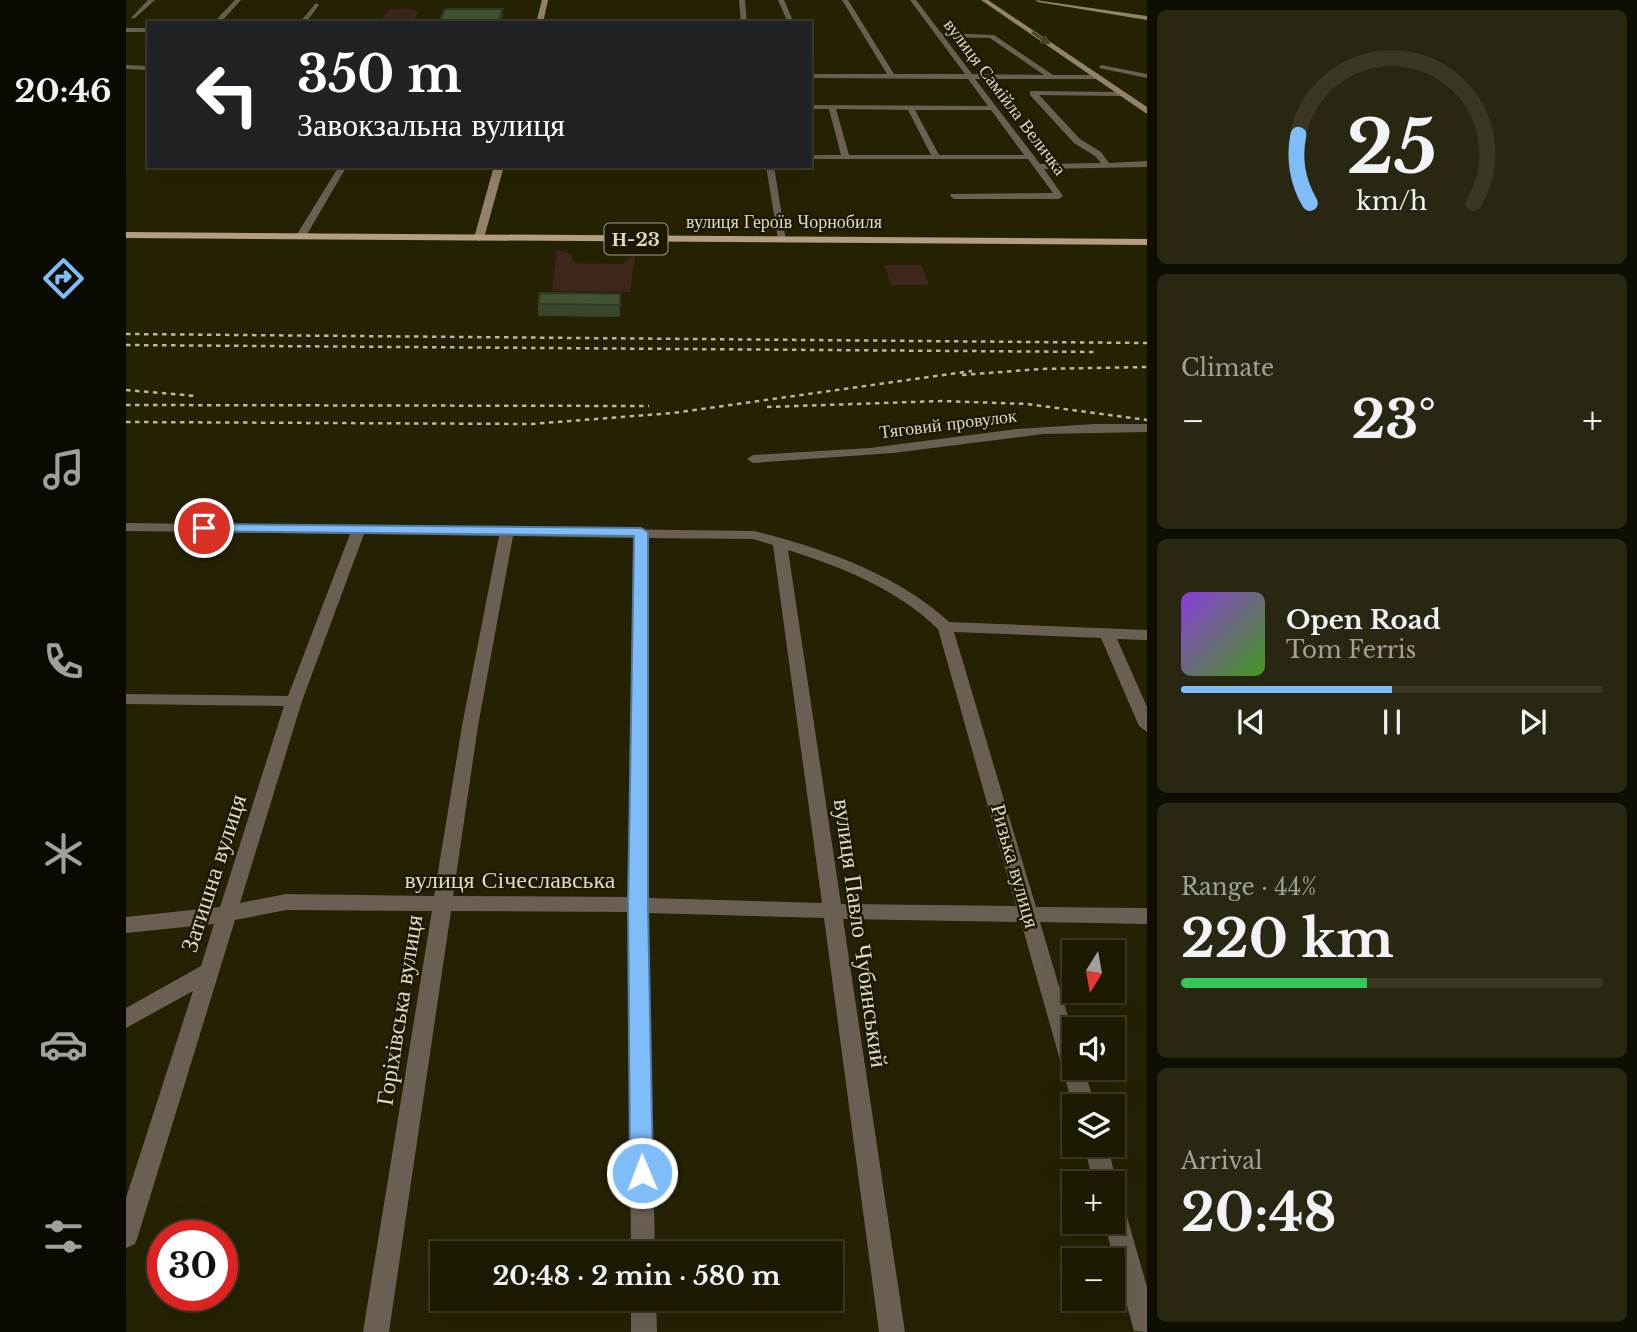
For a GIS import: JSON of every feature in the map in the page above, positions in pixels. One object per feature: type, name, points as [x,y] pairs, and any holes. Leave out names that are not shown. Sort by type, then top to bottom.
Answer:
[{"type":"main road","points":[[540,21],[545,0]]},
{"type":"main road","points":[[984,0],[1147,111]]},
{"type":"main road","points":[[1002,0],[1147,99]]},
{"type":"main road","points":[[1038,0],[1147,18]]},
{"type":"main road","points":[[480,238],[498,168]]},
{"type":"main road","name":"вулиця Героїв Чорнобиля","points":[[126,235],[1147,242]]},
{"type":"street","points":[[132,17],[152,0]]},
{"type":"street","points":[[218,21],[238,0]]},
{"type":"street","points":[[742,0],[744,21]]},
{"type":"street","points":[[781,0],[790,21]]},
{"type":"street","points":[[845,0],[892,76]]},
{"type":"street","name":"вулиця Самійла Величка","points":[[913,0],[1059,196],[954,196]]},
{"type":"street","points":[[304,21],[318,2]]},
{"type":"street","points":[[126,30],[147,30]]},
{"type":"street","points":[[940,35],[992,36],[1052,77]]},
{"type":"street","points":[[126,67],[147,68]]},
{"type":"street","points":[[1101,67],[1147,76]]},
{"type":"street","points":[[812,73],[1097,77]]},
{"type":"street","points":[[1107,165],[1098,154],[1077,141],[1033,93],[1121,94]]},
{"type":"street","points":[[812,107],[995,108]]},
{"type":"street","points":[[832,107],[846,157]]},
{"type":"street","points":[[910,107],[936,157]]},
{"type":"street","points":[[812,156],[1030,157]]},
{"type":"street","points":[[1038,167],[1147,164]]},
{"type":"street","points":[[301,236],[342,168]]},
{"type":"street","points":[[770,168],[783,239]]},
{"type":"street","name":"Тяговий провулок","points":[[753,459],[850,453],[966,438],[1112,426],[1147,428]]},
{"type":"street","points":[[126,527],[754,535],[814,552],[866,576],[932,611],[945,627],[1147,635]]},
{"type":"street","name":"Затишна вулиця","points":[[126,1236],[206,973],[294,701],[359,529]]},
{"type":"street","name":"Горіхівська вулиця","points":[[376,1332],[487,628],[507,531]]},
{"type":"street","points":[[641,532],[638,905],[643,1241]]},
{"type":"street","name":"вулиця Павло Чубинський","points":[[780,542],[830,911],[892,1332]]},
{"type":"street","name":"Ризька вулиця","points":[[945,627],[1081,1094]]},
{"type":"street","points":[[1107,635],[1147,726]]},
{"type":"street","points":[[126,699],[294,701]]},
{"type":"street","name":"вулиця Січеславська","points":[[126,925],[209,917],[286,902],[638,905],[1147,916]]},
{"type":"street","points":[[126,1019],[206,973]]},
{"type":"street","points":[[1120,1234],[1147,1331]]},
{"type":"street","points":[[643,1311],[644,1332]]},
{"type":"shaded area","points":[[407,8],[419,12],[413,21],[381,21],[389,10]]},
{"type":"shaded area","points":[[557,250],[569,253],[575,263],[623,264],[636,251],[630,292],[552,291]]},
{"type":"shaded area","points":[[884,265],[921,265],[929,285],[891,285]]},
{"type":"building","points":[[445,9],[503,9],[498,21],[439,21]]},
{"type":"building","points":[[540,293],[620,294],[620,305],[538,304]]},
{"type":"railway","points":[[126,334],[1147,343]]},
{"type":"railway","points":[[126,345],[1098,352]]},
{"type":"railway","points":[[962,375],[1040,369],[1147,367]]},
{"type":"railway","points":[[126,422],[531,424],[673,413],[972,371]]},
{"type":"railway","points":[[126,390],[196,396]]},
{"type":"railway","points":[[767,407],[942,401],[1027,404],[1147,420]]},
{"type":"railway","points":[[126,405],[649,406]]},
{"type":"route","points":[[204,528],[641,532],[638,905],[642,1173]]}]
